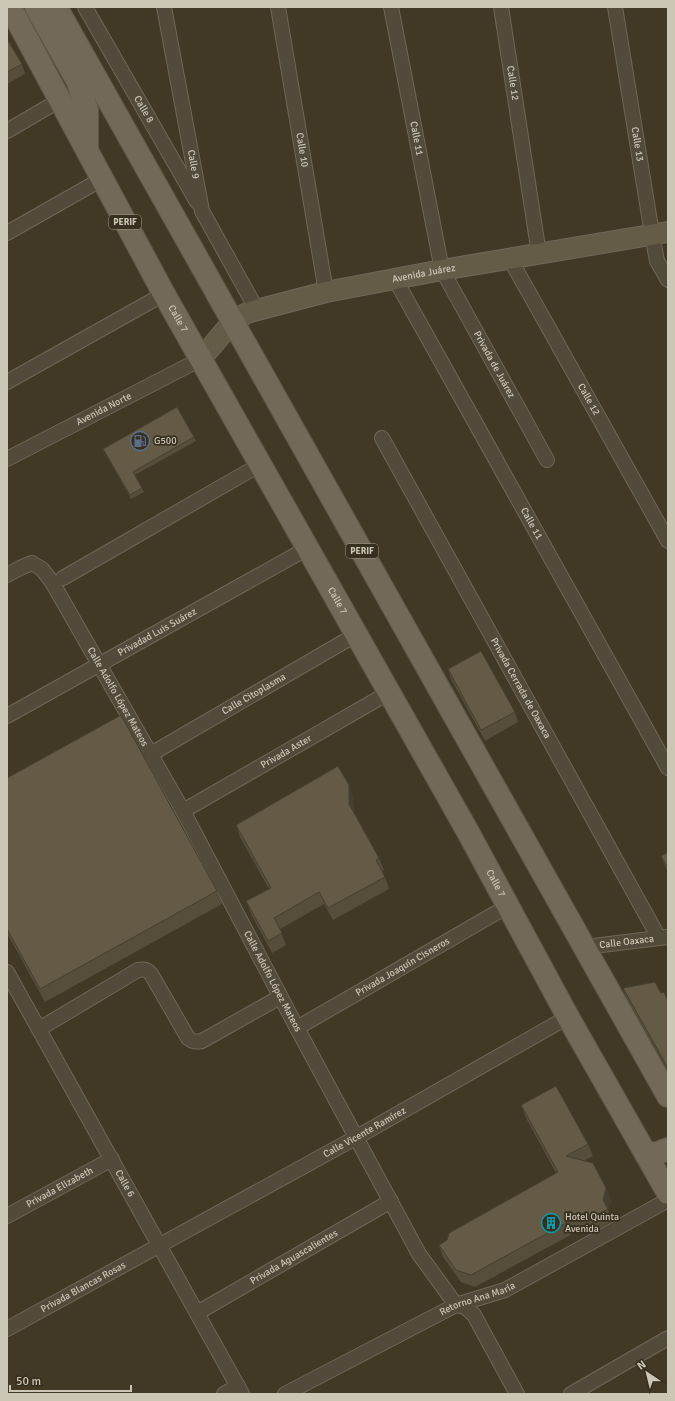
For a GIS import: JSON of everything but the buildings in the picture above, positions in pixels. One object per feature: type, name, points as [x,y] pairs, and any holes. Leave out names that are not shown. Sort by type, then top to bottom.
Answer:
[{"type":"main road","name":"Calle 7","points":[[10,7],[164,294],[390,692],[568,1017],[668,1193]]},
{"type":"main road","points":[[36,7],[77,80],[87,110],[87,150]]},
{"type":"main road","name":"PERIF","points":[[56,7],[668,1096]]},
{"type":"main road","points":[[646,1154],[658,1153],[668,1149]]},
{"type":"street","name":"Calle 8","points":[[85,7],[202,211]]},
{"type":"street","name":"Calle 9","points":[[164,7],[202,211],[257,310]]},
{"type":"street","name":"Calle 10","points":[[278,7],[326,292]]},
{"type":"street","name":"Calle 11","points":[[391,7],[442,270]]},
{"type":"street","name":"Calle 12","points":[[501,7],[539,254]]},
{"type":"street","name":"Calle 13","points":[[615,7],[660,233],[657,261],[668,280]]},
{"type":"street","points":[[7,131],[60,100]]},
{"type":"street","points":[[7,233],[102,178]]},
{"type":"street","name":"Avenida Juárez","points":[[201,359],[233,321],[247,313],[257,310],[326,292],[442,270],[660,233]]},
{"type":"street","name":"Calle 12","points":[[510,259],[668,541]]},
{"type":"street","name":"Privada de Juárez","points":[[442,270],[547,460]]},
{"type":"street","name":"Calle 11","points":[[395,279],[668,768]]},
{"type":"street","points":[[7,382],[164,294]]},
{"type":"street","name":"Avenida Norte","points":[[7,459],[201,359]]},
{"type":"street","name":"Privada Cerrada de Oaxaca","points":[[382,438],[664,937]]},
{"type":"street","points":[[63,578],[261,464]]},
{"type":"street","name":"Privadad Luis Suárez","points":[[7,716],[308,548]]},
{"type":"street","name":"Calle Adolfo López Mateos","points":[[7,575],[32,563],[42,569],[52,582],[184,811],[280,997],[420,1254],[456,1305],[465,1307],[474,1315],[517,1394]]},
{"type":"street","name":"Calle Citoplasma","points":[[150,754],[357,634]]},
{"type":"street","name":"Privada Aster","points":[[184,811],[390,692]]},
{"type":"street","name":"Privada Joaquín Cisneros","points":[[297,1028],[508,906]]},
{"type":"street","name":"Calle Oaxaca","points":[[584,947],[664,937]]},
{"type":"street","points":[[39,1029],[138,970],[143,969],[148,970],[151,974],[188,1038],[192,1041],[202,1041],[280,997]]},
{"type":"street","name":"Calle 6","points":[[7,972],[240,1390]]},
{"type":"street","name":"Calle Vicente Ramírez","points":[[160,1246],[357,1137],[568,1017]]},
{"type":"street","name":"Privada Elizabeth","points":[[7,1216],[112,1159]]},
{"type":"street","name":"Retorno Ana María","points":[[285,1394],[456,1305],[504,1290],[668,1200]]},
{"type":"street","name":"Privada Aguascalientes","points":[[197,1313],[391,1201]]},
{"type":"street","name":"Privada Blancas Rosas","points":[[7,1329],[160,1246]]},
{"type":"street","points":[[571,1394],[668,1338]]},
{"type":"street","points":[[224,1394],[240,1390]]},
{"type":"place","name":"G500","points":[[140,441]]},
{"type":"place","name":"Hotel Quinta Avenida","points":[[551,1223]]}]
